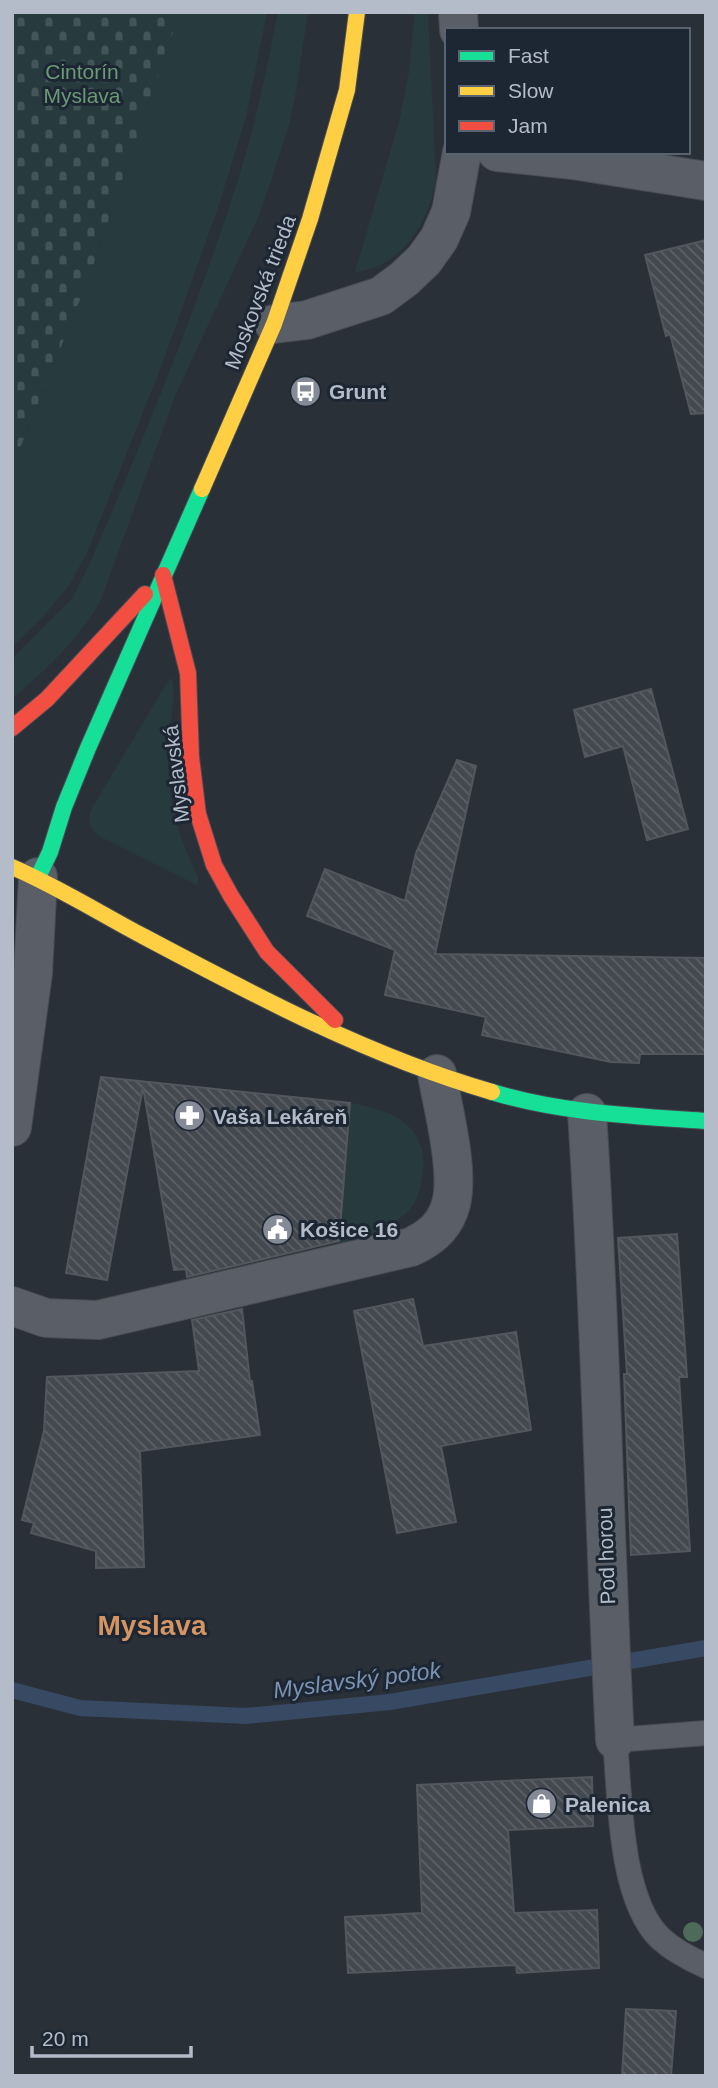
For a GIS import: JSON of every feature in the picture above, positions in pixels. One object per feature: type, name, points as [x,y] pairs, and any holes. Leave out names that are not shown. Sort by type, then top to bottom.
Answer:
[{"type":"street","name":"Moskovská trieda","points":[[25,872],[50,852],[74,783],[274,324],[310,219],[348,90],[357,12]]},
{"type":"street","points":[[274,324],[307,320],[381,296],[404,279],[424,260],[439,239],[451,212],[462,154]]},
{"type":"street","points":[[516,154],[706,181]]},
{"type":"street","name":"Moskovská trieda","points":[[12,728],[47,699],[163,575]]},
{"type":"street","name":"Myslavská","points":[[163,575],[188,673],[191,757],[198,814],[214,865],[267,953],[358,1044]]},
{"type":"street","points":[[12,1127],[33,973],[25,872]]},
{"type":"street","name":"Myslavská","points":[[25,872],[148,939],[358,1044],[437,1074],[512,1098],[587,1113],[706,1121]]},
{"type":"street","points":[[12,1306],[46,1318],[98,1320],[411,1247],[426,1240],[440,1228],[450,1209],[454,1186],[451,1150],[437,1074]]},
{"type":"street","name":"Pod horou","points":[[587,1113],[615,1740]]},
{"type":"lane","points":[[615,1740],[706,1733]]},
{"type":"lane","name":"Pod horou","points":[[615,1740],[624,1842],[637,1900],[659,1936],[692,1961],[706,1966]]},
{"type":"green space","name":"Cintorín Myslava","points":[[12,12],[180,12],[90,275],[12,468]]},
{"type":"green space","points":[[180,12],[267,12],[246,117],[219,205],[161,367],[87,553],[68,587],[42,618],[12,647],[12,468],[90,275]]},
{"type":"green space","points":[[278,12],[308,12],[289,125],[257,220],[176,394],[100,602],[60,654],[12,699],[12,659],[72,599],[111,514],[171,367],[242,167],[253,129]]},
{"type":"green space","points":[[415,12],[428,12],[436,180],[427,212],[410,240],[386,262],[355,272],[400,118],[409,71]]},
{"type":"green space","points":[[172,678],[168,758],[171,794],[177,826],[198,877],[197,885],[99,836],[89,820],[92,808]]},
{"type":"green space","points":[[350,1103],[381,1110],[406,1124],[421,1146],[424,1161],[418,1194],[404,1215],[377,1231],[338,1245]]},
{"type":"building","points":[[706,240],[706,413],[691,414],[670,334],[666,336],[645,255]]},
{"type":"building","points":[[651,689],[688,829],[647,840],[623,746],[585,757],[574,710]]},
{"type":"building","points":[[457,760],[476,766],[435,954],[706,958],[706,1054],[640,1054],[639,1063],[611,1062],[482,1035],[486,1017],[385,995],[395,950],[307,916],[325,869],[405,901],[416,853]]},
{"type":"building","points":[[101,1077],[350,1103],[339,1241],[187,1277],[186,1269],[174,1270],[143,1087],[107,1280],[66,1273]]},
{"type":"building","points":[[677,1234],[687,1377],[679,1377],[690,1551],[631,1555],[624,1374],[627,1374],[618,1238]]},
{"type":"building","points":[[413,1299],[423,1346],[516,1332],[531,1430],[441,1446],[456,1522],[397,1533],[354,1311]]},
{"type":"building","points":[[242,1309],[250,1382],[252,1381],[260,1435],[140,1451],[144,1567],[96,1568],[96,1551],[31,1533],[34,1523],[22,1520],[44,1431],[47,1377],[199,1371],[192,1320]]},
{"type":"building","points":[[592,1777],[593,1826],[508,1830],[514,1913],[597,1910],[599,1968],[517,1973],[516,1965],[348,1973],[345,1917],[422,1913],[417,1785]]},
{"type":"building","points":[[626,2009],[676,2011],[671,2076],[622,2076]]},
{"type":"waterway","name":"Myslavský potok","points":[[12,1690],[80,1708],[246,1716],[390,1702],[706,1648]]},
{"type":"traffic: fast","points":[[38,877],[50,852],[64,807],[88,748],[202,489]]},
{"type":"traffic: fast","points":[[492,1092],[571,1109],[706,1121]]},
{"type":"traffic: slow","points":[[202,489],[274,324],[310,219],[347,90],[357,12]]},
{"type":"traffic: slow","points":[[12,867],[311,1022],[400,1061],[492,1092]]},
{"type":"traffic: jam","points":[[163,575],[188,673],[191,757],[198,814],[214,865],[267,952],[335,1020]]},
{"type":"traffic: jam","points":[[12,728],[47,699],[145,594]]},
{"type":"place","name":"Grunt","points":[[306,391]]},
{"type":"place","name":"Vaša Lekáreň","points":[[190,1116]]},
{"type":"place","name":"Košice 16","points":[[277,1229]]},
{"type":"place","name":"Palenica","points":[[542,1804]]},
{"type":"district","name":"Myslava","points":[[152,1625]]}]
